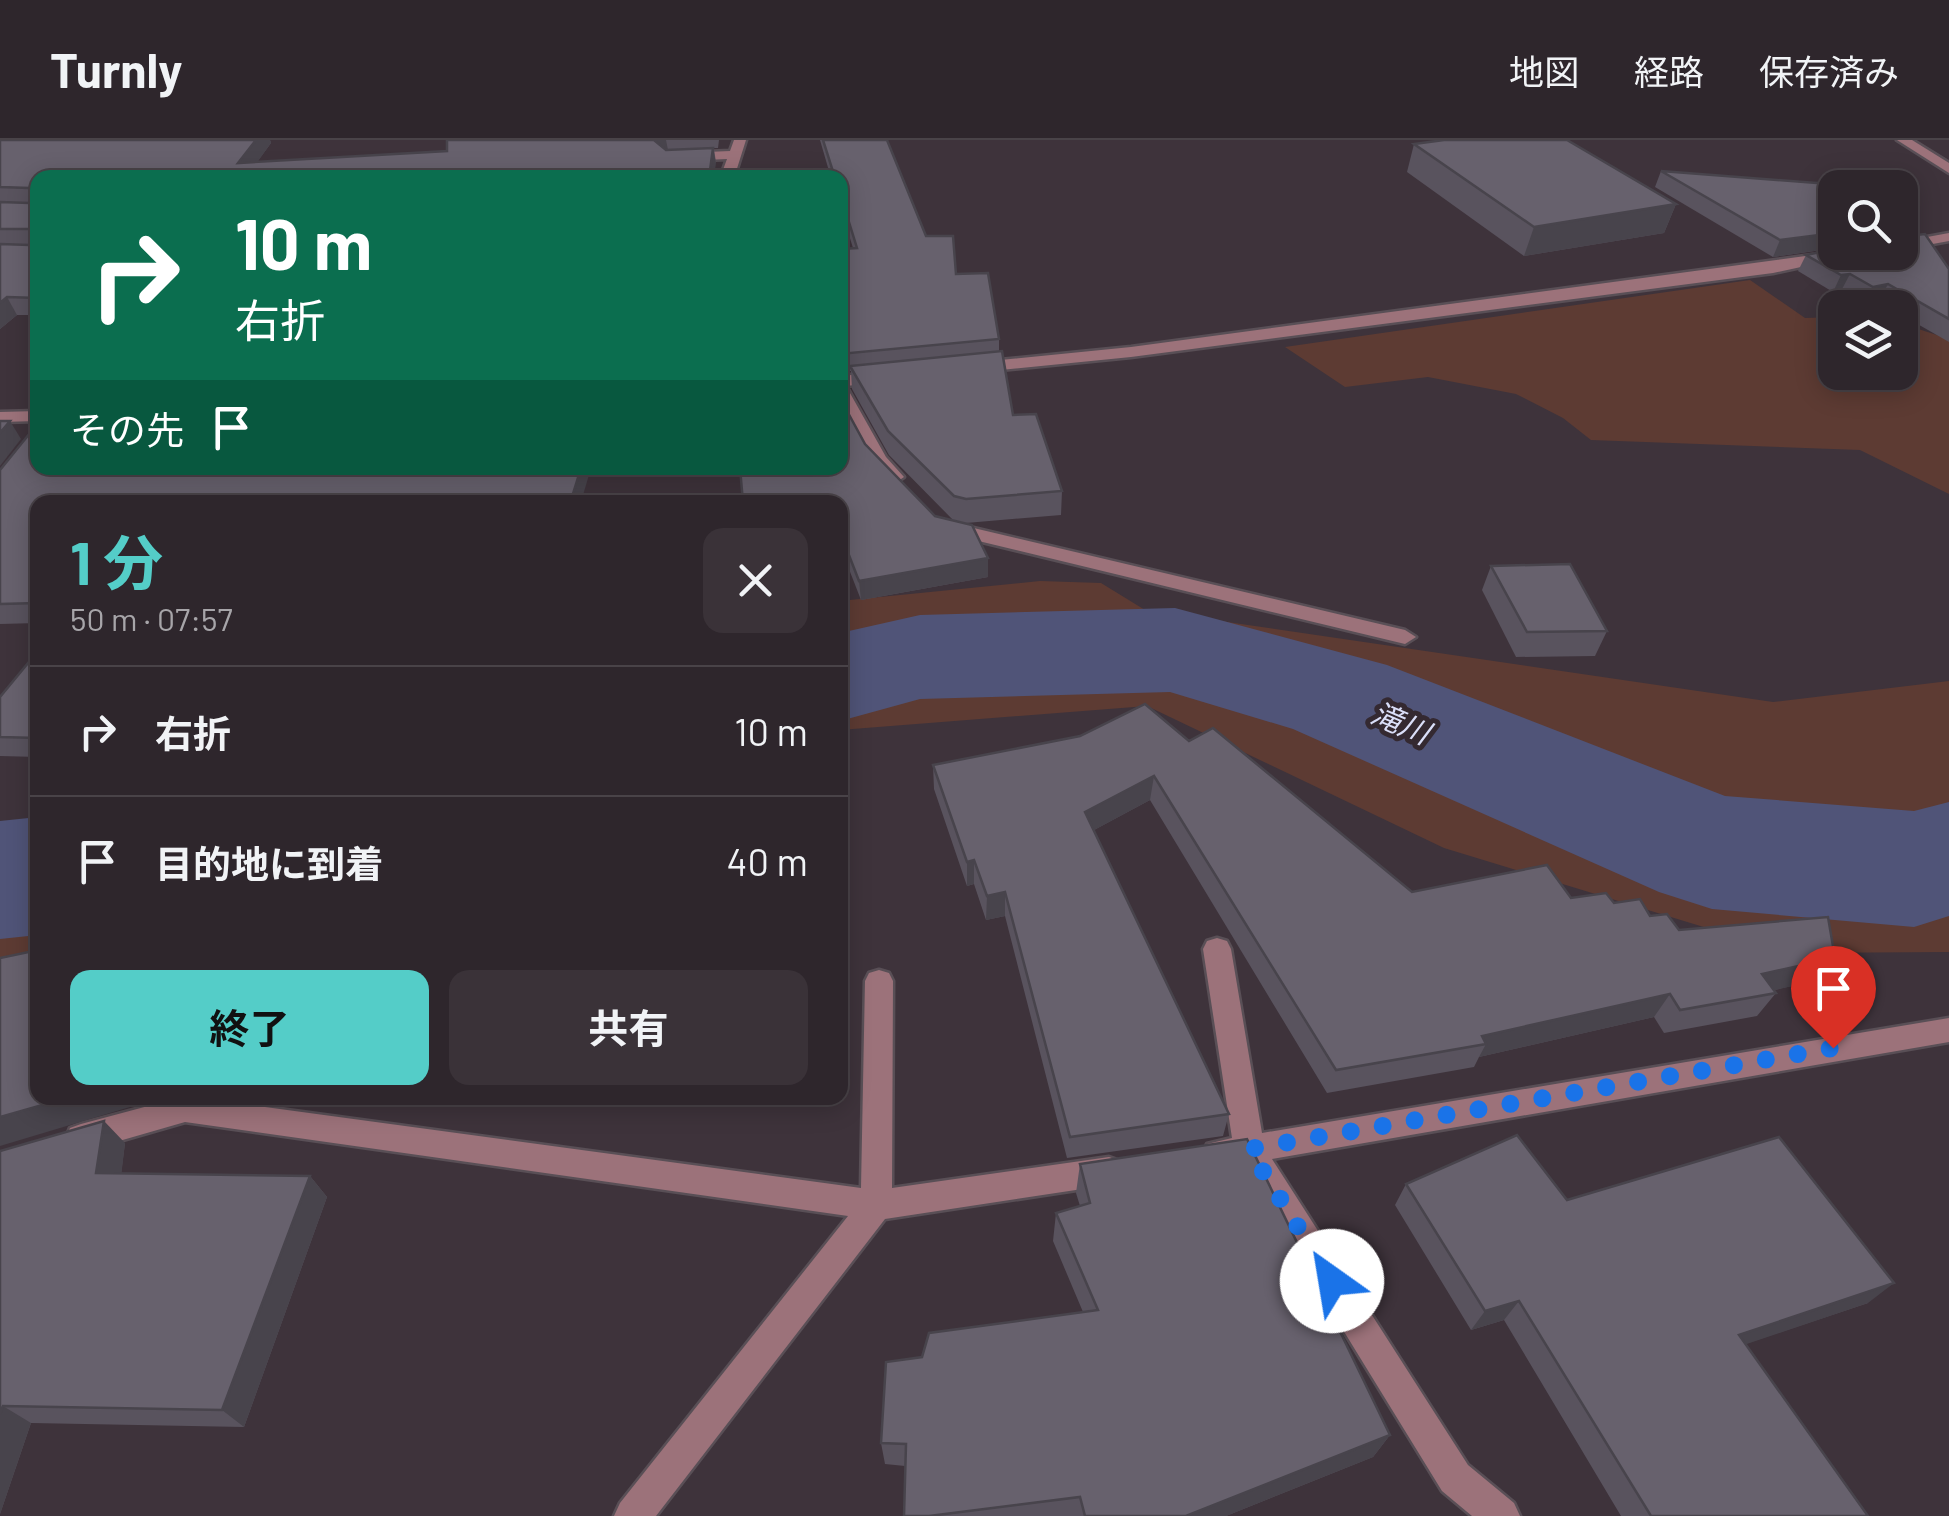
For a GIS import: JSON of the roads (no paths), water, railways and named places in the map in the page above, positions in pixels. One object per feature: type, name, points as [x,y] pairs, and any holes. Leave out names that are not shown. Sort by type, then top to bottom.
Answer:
[{"type":"street","points":[[1903,140],[1949,169]]},
{"type":"street","points":[[668,158],[739,147]]},
{"type":"street","points":[[1918,243],[1949,237]]},
{"type":"street","points":[[956,370],[1190,345],[1818,260]]},
{"type":"street","points":[[848,384],[898,376]]},
{"type":"street","points":[[848,401],[878,460],[904,487]]},
{"type":"street","points":[[0,417],[30,416]]},
{"type":"street","points":[[931,514],[945,528],[1406,636]]},
{"type":"street","points":[[1218,950],[1249,1149],[1456,1478],[1502,1516]]},
{"type":"street","points":[[634,1516],[876,1205],[880,980]]},
{"type":"street","points":[[1192,1158],[1640,1079],[1949,1030]]},
{"type":"street","points":[[56,1146],[186,1109],[876,1205],[1135,1167]]},
{"type":"waterway","name":"滝川","points":[[848,675],[920,657],[1175,650],[1340,697],[1712,852],[1914,869],[1949,859]]},
{"type":"waterway","name":"滝川","points":[[0,880],[30,877]]}]
